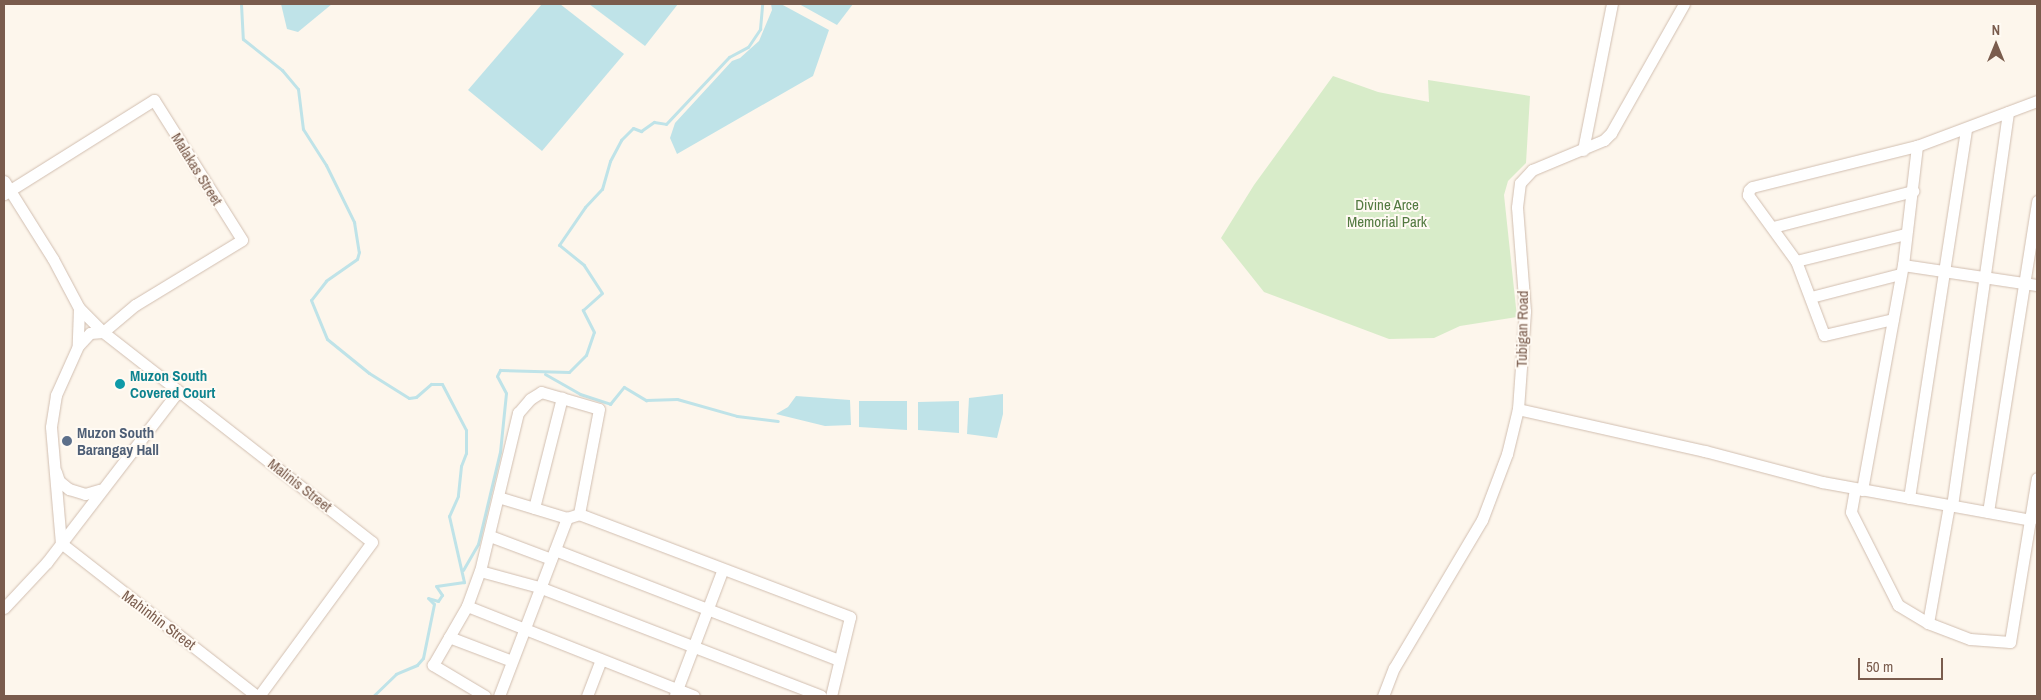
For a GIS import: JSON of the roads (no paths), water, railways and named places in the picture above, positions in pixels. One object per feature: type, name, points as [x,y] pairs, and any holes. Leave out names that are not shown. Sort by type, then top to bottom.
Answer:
[{"type":"street","points":[[1583,150],[1612,4]]},
{"type":"street","name":"Tubigan Road","points":[[1383,696],[1394,668],[1482,520],[1507,454],[1518,409],[1525,311],[1517,207],[1520,183],[1532,170],[1604,140],[1616,126],[1684,4]]},
{"type":"street","name":"Malakas Street","points":[[6,189],[154,100],[242,240],[135,305],[103,332]]},
{"type":"street","points":[[1893,319],[1824,335],[1811,296],[1796,261],[1748,195],[1752,187],[1916,146],[2037,102]]},
{"type":"street","points":[[1928,623],[1950,506],[2008,112]]},
{"type":"street","points":[[1909,498],[1966,128]]},
{"type":"street","points":[[1916,146],[1913,191],[1893,319],[1858,489],[1851,512],[1874,562],[1898,605],[1928,623],[1970,639],[2010,642],[2037,478]]},
{"type":"street","points":[[6,189],[53,260],[79,308],[78,344],[54,406],[54,464],[61,543]]},
{"type":"street","points":[[1773,227],[1913,191]]},
{"type":"street","points":[[1988,512],[2037,201]]},
{"type":"street","points":[[1796,261],[1905,234]]},
{"type":"street","points":[[1811,296],[1901,270],[1944,271],[2037,285]]},
{"type":"street","name":"Malinis Street","points":[[79,308],[103,332],[372,542],[258,696]]},
{"type":"street","points":[[78,344],[90,333],[103,332]]},
{"type":"street","points":[[4,608],[20,594],[61,543],[99,490],[178,391]]},
{"type":"street","points":[[485,696],[433,666],[467,606],[480,570],[490,536],[518,413],[530,399],[542,392],[599,409],[579,514]]},
{"type":"street","points":[[534,508],[562,397]]},
{"type":"street","points":[[1518,409],[1705,451],[1858,489],[2031,520]]},
{"type":"street","points":[[54,464],[59,481],[69,489],[85,494],[99,490]]},
{"type":"street","points":[[498,497],[567,518],[579,514],[850,618],[838,660],[831,696]]},
{"type":"street","points":[[499,696],[522,628],[567,518]]},
{"type":"street","points":[[490,536],[553,555],[707,609],[838,660]]},
{"type":"street","name":"Mahinhin Street","points":[[61,543],[258,696]]},
{"type":"street","points":[[480,570],[540,587],[820,696]]},
{"type":"street","points":[[676,693],[722,570]]},
{"type":"street","points":[[467,606],[601,660],[676,693],[694,696]]},
{"type":"street","points":[[449,637],[512,661]]},
{"type":"street","points":[[587,696],[601,660]]},
{"type":"water","points":[[281,4],[332,4],[298,32],[287,29]]},
{"type":"water","points":[[542,4],[560,4],[624,54],[542,151],[468,90]]},
{"type":"water","points":[[589,4],[678,4],[645,46]]},
{"type":"water","points":[[771,4],[781,4],[829,30],[813,76],[677,154],[670,138],[675,123],[732,61],[740,58],[759,41],[772,10]]},
{"type":"water","points":[[799,4],[853,4],[837,25]]},
{"type":"water","points":[[1003,394],[1003,414],[997,438],[967,434],[969,398]]},
{"type":"water","points":[[796,396],[850,400],[851,425],[825,426],[776,414],[788,407]]},
{"type":"water","points":[[859,401],[907,401],[907,430],[859,427]]},
{"type":"water","points":[[959,401],[959,433],[918,430],[918,402]]},
{"type":"waterway","points":[[241,4],[243,39],[282,70],[298,89],[303,129],[326,165],[354,222],[359,252],[357,259],[326,281],[311,300],[327,339],[369,373],[409,398],[416,397],[431,384],[442,384],[466,430],[466,453],[461,466],[458,496],[449,516],[464,582],[436,586],[442,595],[438,601],[428,598],[434,604],[423,658],[417,665],[396,674],[373,696]]},
{"type":"waterway","points":[[463,570],[478,544],[500,452],[506,393],[497,376],[500,370],[569,372],[586,355],[594,332],[583,310],[602,293],[584,265],[559,245],[585,207],[602,189],[610,161],[621,140],[633,128],[641,131],[654,122],[666,124],[729,57],[748,47],[760,29],[762,4]]},
{"type":"waterway","points":[[545,374],[580,394],[610,404],[624,387],[646,400],[677,399],[737,416],[778,421]]},
{"type":"place","name":"Muzon South Covered Court","points":[[120,384]]},
{"type":"place","name":"Muzon South Barangay Hall","points":[[67,441]]},
{"type":"park label","name":"Divine Arce Memorial Park","points":[[1387,212]]}]
